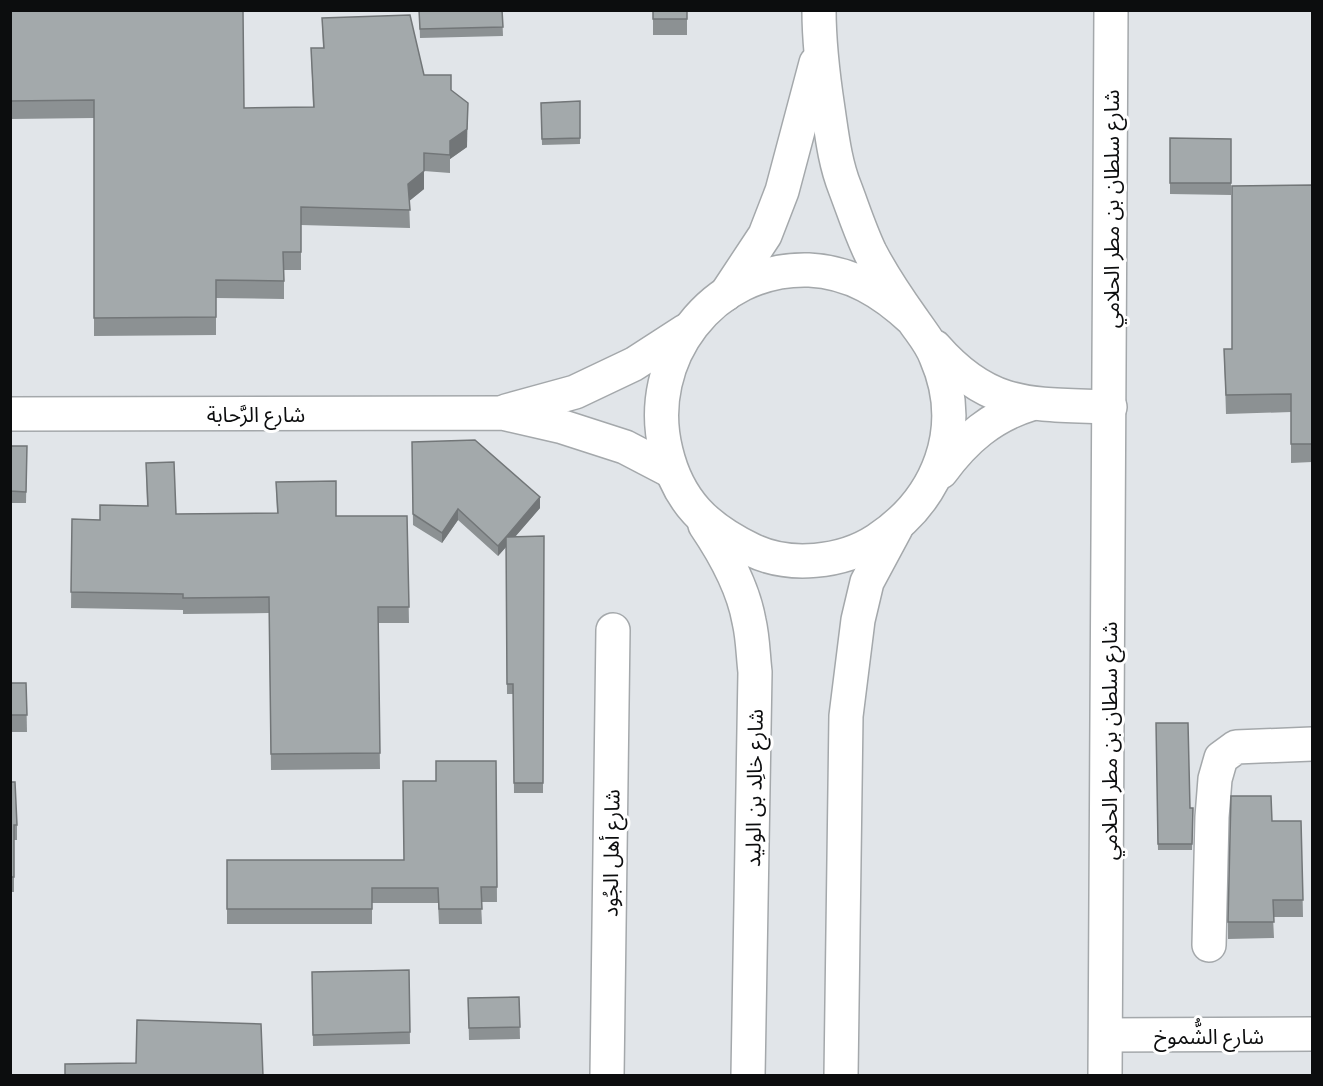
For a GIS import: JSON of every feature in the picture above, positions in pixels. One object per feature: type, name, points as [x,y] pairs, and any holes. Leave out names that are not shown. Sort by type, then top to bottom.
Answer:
[{"type":"street","points":[[819,10],[819,49],[834,152],[843,185],[871,253],[918,326],[939,365],[945,382],[948,411],[947,439],[940,466],[927,492]]},
{"type":"street","name":"شارع سلطان بن مطر الحلامي","points":[[1105,1076],[1111,10]]},
{"type":"street","points":[[726,294],[765,235],[782,191],[819,49]]},
{"type":"street","points":[[1031,404],[1011,410],[983,426],[953,455],[913,511],[896,527],[866,547],[831,558],[794,561],[758,553],[725,537],[698,513],[682,493],[670,471],[662,434],[661,397],[670,361],[689,328],[726,294],[752,280],[780,272],[809,270],[838,275],[866,285],[891,299],[962,375],[990,392],[1031,404],[1110,407]]},
{"type":"street","name":"شارع الرَّحابة","points":[[502,412],[575,392],[634,364],[689,328]]},
{"type":"street","name":"شارع الرَّحابة","points":[[10,414],[502,412],[563,427],[625,447],[670,471]]},
{"type":"street","name":"شارع خالِد بن الوليد","points":[[698,513],[717,543],[734,577],[749,620],[755,672],[748,1076]]},
{"type":"street","points":[[841,1076],[846,716],[858,620],[867,582],[896,527]]},
{"type":"street","name":"شارع أهل الجُود","points":[[607,1076],[613,630]]},
{"type":"street","points":[[1209,945],[1212,817],[1215,778],[1221,758],[1236,747],[1312,744]]},
{"type":"street","name":"شارع الشُّموخ","points":[[1106,1035],[1312,1034]]},
{"type":"building","points":[[10,10],[243,10],[244,108],[314,107],[311,48],[324,48],[322,18],[410,15],[424,75],[451,75],[451,90],[468,103],[467,129],[450,141],[450,155],[424,153],[424,171],[408,184],[410,210],[301,207],[301,252],[283,252],[284,281],[216,280],[216,317],[94,318],[94,100],[10,101]]},
{"type":"building","points":[[419,10],[502,10],[503,27],[420,29]]},
{"type":"building","points":[[653,10],[687,10],[687,19],[653,19]]},
{"type":"building","points":[[580,101],[580,138],[542,139],[541,103]]},
{"type":"building","points":[[1170,138],[1231,139],[1231,183],[1170,183]]},
{"type":"building","points":[[1312,185],[1312,444],[1291,444],[1291,394],[1226,395],[1224,349],[1232,349],[1232,186]]},
{"type":"building","points":[[475,440],[540,497],[498,546],[458,509],[442,533],[413,514],[412,442]]},
{"type":"building","points":[[10,446],[27,446],[26,492],[10,491]]},
{"type":"building","points":[[174,462],[176,514],[278,513],[276,482],[336,481],[336,516],[407,516],[409,607],[378,607],[380,753],[271,754],[269,597],[183,598],[183,594],[71,592],[72,519],[100,520],[100,505],[148,506],[146,463]]},
{"type":"building","points":[[544,536],[543,783],[514,783],[513,684],[507,684],[506,537]]},
{"type":"building","points":[[10,683],[26,683],[27,715],[10,715]]},
{"type":"building","points":[[1156,723],[1188,723],[1190,808],[1193,808],[1192,844],[1158,844]]},
{"type":"building","points":[[436,761],[496,761],[497,887],[481,887],[482,909],[439,909],[438,888],[372,888],[372,909],[227,909],[227,860],[404,860],[403,781],[436,781]]},
{"type":"building","points":[[10,782],[15,782],[17,825],[14,825],[14,877],[10,877]]},
{"type":"building","points":[[1231,796],[1271,796],[1272,821],[1301,821],[1303,900],[1273,900],[1274,922],[1228,922]]},
{"type":"building","points":[[409,970],[410,1032],[313,1035],[312,972]]},
{"type":"building","points":[[519,997],[520,1027],[469,1028],[468,998]]},
{"type":"building","points":[[137,1020],[261,1024],[263,1076],[65,1076],[65,1064],[136,1063]]}]
